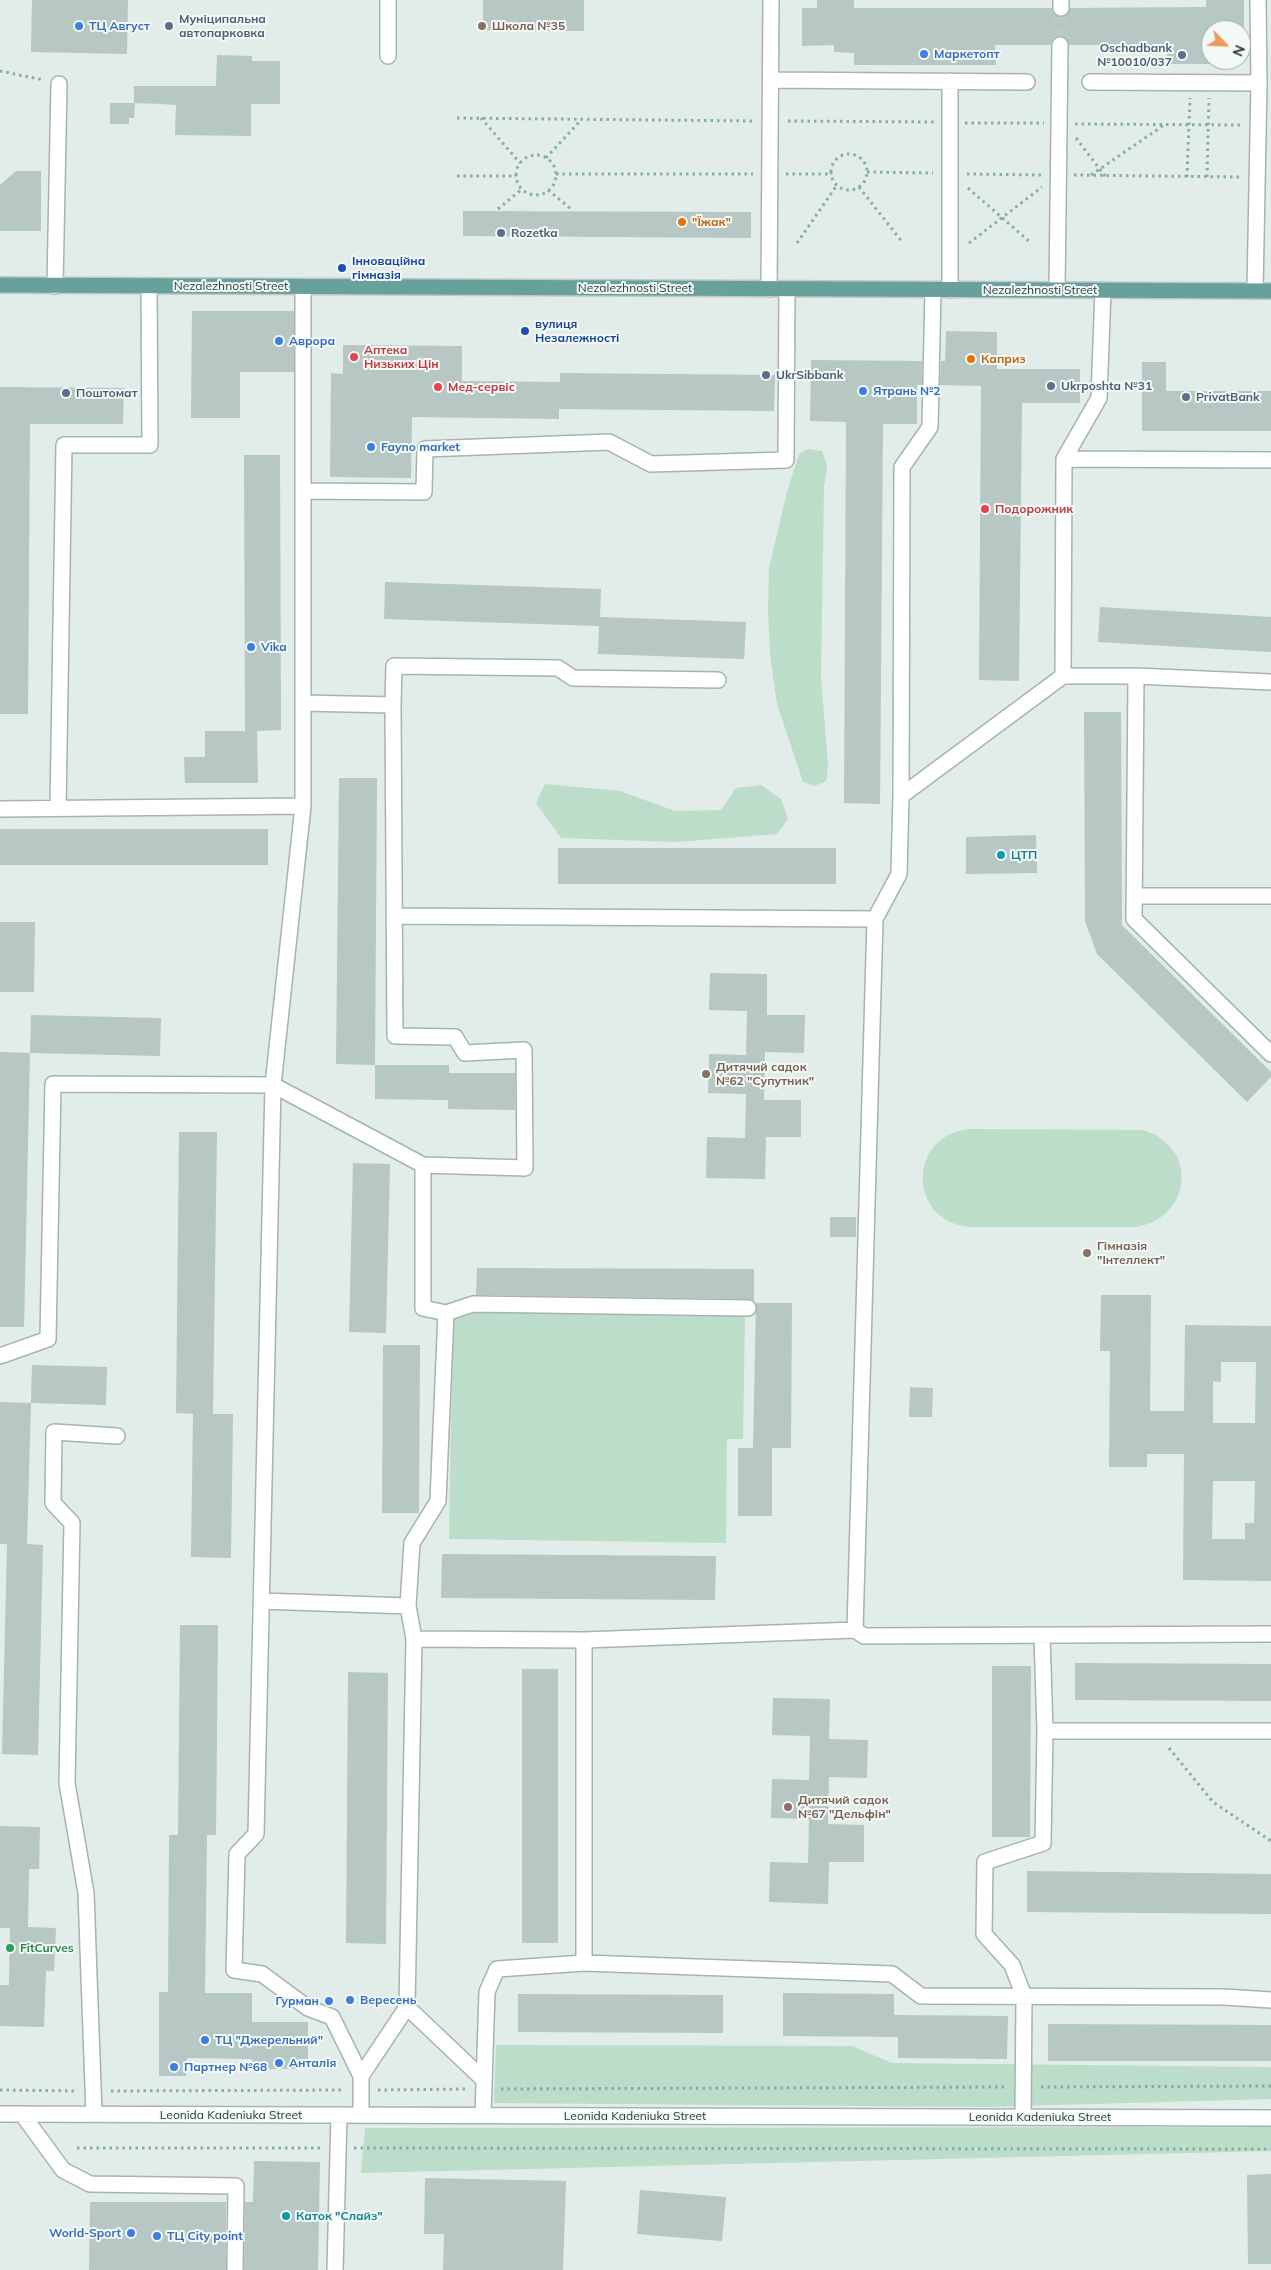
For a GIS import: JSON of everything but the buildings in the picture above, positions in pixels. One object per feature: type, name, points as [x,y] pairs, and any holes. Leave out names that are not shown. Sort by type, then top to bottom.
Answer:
[{"type":"main road","name":"Nezalezhnosti Street","points":[[0,285],[1271,291]]},
{"type":"street","points":[[388,0],[388,56]]},
{"type":"street","points":[[769,289],[771,0]]},
{"type":"street","points":[[1255,291],[1259,83],[1258,0]]},
{"type":"street","points":[[1057,290],[1058,175],[1062,124],[1060,45]]},
{"type":"street","points":[[770,80],[1027,82]]},
{"type":"street","points":[[950,82],[950,290]]},
{"type":"street","points":[[1090,82],[1259,83]]},
{"type":"street","points":[[54,286],[59,84]]},
{"type":"street","points":[[58,808],[64,444],[150,445],[149,286]]},
{"type":"street","points":[[303,287],[303,806],[273,1085],[256,1834],[237,1854],[234,1970],[262,1974],[308,2008],[332,2017],[361,2083],[361,2115]]},
{"type":"street","points":[[303,490],[424,492],[425,449],[609,442],[650,464],[786,460],[787,289]]},
{"type":"street","points":[[855,1630],[875,919],[899,874],[902,796],[902,467],[930,427],[933,290]]},
{"type":"street","points":[[1063,676],[1064,459],[1099,398],[1103,290]]},
{"type":"street","points":[[1064,459],[1271,460]]},
{"type":"street","points":[[0,1356],[48,1339],[53,1084],[273,1085],[423,1165],[525,1168],[524,1050],[465,1053],[455,1037],[395,1036],[392,705],[394,666],[558,668],[573,678],[718,680]]},
{"type":"street","points":[[902,796],[1063,676],[1136,676],[1271,682]]},
{"type":"street","points":[[1136,676],[1134,919],[1271,1054]]},
{"type":"street","points":[[303,703],[392,705]]},
{"type":"street","points":[[0,809],[303,806]]},
{"type":"street","points":[[1134,896],[1271,896]]},
{"type":"street","points":[[395,916],[875,919]]},
{"type":"street","points":[[423,1165],[423,1308],[446,1313],[473,1304],[748,1308]]},
{"type":"street","points":[[361,2083],[407,2007],[414,1639],[408,1606],[412,1543],[438,1502],[446,1313]]},
{"type":"street","points":[[94,2114],[86,1892],[67,1783],[72,1523],[53,1503],[54,1432],[117,1436]]},
{"type":"street","points":[[261,1601],[408,1606]]},
{"type":"street","points":[[414,1639],[584,1640],[855,1630],[864,1636],[1271,1634]]},
{"type":"street","points":[[1023,2117],[1024,1996],[1012,1965],[984,1934],[985,1862],[1043,1843],[1045,1731],[1042,1635]]},
{"type":"street","points":[[584,1640],[584,1963]]},
{"type":"street","points":[[1045,1731],[1271,1731]]},
{"type":"street","points":[[483,2115],[487,1992],[497,1969],[584,1963],[892,1974],[921,1996],[1224,1997],[1271,2000]]},
{"type":"street","points":[[407,2007],[484,2084]]},
{"type":"street","name":"Leonida Kadeniuka Street","points":[[0,2114],[1271,2118]]},
{"type":"street","points":[[22,2114],[63,2170],[90,2184],[236,2186],[235,2270]]},
{"type":"street","points":[[335,2270],[340,2115]]},
{"type":"path","points":[[0,70],[59,84]]},
{"type":"path","points":[[1187,176],[1191,83]]},
{"type":"path","points":[[1207,177],[1209,83]]},
{"type":"path","points":[[457,118],[1258,125]]},
{"type":"path","points":[[481,118],[520,163]]},
{"type":"path","points":[[546,158],[581,120]]},
{"type":"path","points":[[1062,124],[1105,176]]},
{"type":"path","points":[[1091,175],[1165,125]]},
{"type":"path","points":[[534,155],[546,158],[552,163],[556,174],[554,183],[548,190],[537,194],[522,189],[516,176],[520,163],[534,155]]},
{"type":"path","points":[[846,155],[856,156],[864,162],[867,172],[865,181],[859,188],[849,190],[837,185],[832,174],[833,164],[837,159],[846,155]]},
{"type":"path","points":[[950,173],[1032,243]]},
{"type":"path","points":[[556,174],[832,174]]},
{"type":"path","points":[[969,243],[1058,175]]},
{"type":"path","points":[[457,176],[516,176]]},
{"type":"path","points":[[797,243],[837,185]]},
{"type":"path","points":[[859,188],[903,243]]},
{"type":"path","points":[[498,209],[522,189]]},
{"type":"path","points":[[548,190],[572,209]]},
{"type":"path","points":[[1155,1731],[1214,1802],[1271,1841]]},
{"type":"path","points":[[0,2090],[94,2091],[361,2083],[1024,2087],[1271,2086]]},
{"type":"path","points":[[77,2148],[1271,2149]]},
{"type":"green space","points":[[808,449],[822,451],[827,466],[824,486],[821,678],[828,765],[826,781],[815,786],[803,782],[777,704],[770,655],[768,612],[769,568],[787,492],[799,454]]},
{"type":"green space","points":[[545,784],[620,791],[675,811],[721,810],[736,788],[761,785],[781,799],[788,819],[777,834],[677,842],[561,838],[536,803]]},
{"type":"green space","points":[[970,1129],[1143,1130],[1161,1139],[1173,1151],[1180,1166],[1182,1182],[1178,1197],[1169,1210],[1155,1221],[1136,1227],[970,1227],[949,1221],[935,1210],[926,1195],[923,1178],[926,1161],[935,1146],[949,1135]]},
{"type":"green space","points":[[453,1308],[745,1312],[743,1439],[727,1439],[726,1543],[449,1539]]},
{"type":"green space","points":[[496,2045],[852,2046],[892,2063],[1271,2067],[1271,2099],[985,2107],[494,2103]]},
{"type":"green space","points":[[1271,2127],[1271,2151],[361,2173],[365,2128]]},
{"type":"tunnel","points":[[1060,45],[1061,8]]},
{"type":"place","name":"ТЦ Август","points":[[79,26]]},
{"type":"place","name":"Муніципальна автопарковка","points":[[169,26]]},
{"type":"place","name":"Школа №35","points":[[482,26]]},
{"type":"place","name":"Маркетопт","points":[[924,54]]},
{"type":"place","name":"Oschadbank №10010/037","points":[[1182,55]]},
{"type":"place","name":"\"Їжак\"","points":[[682,222]]},
{"type":"place","name":"Rozetka","points":[[501,233]]},
{"type":"place","name":"Інноваційна гімназія","points":[[342,268]]},
{"type":"place","name":"вулиця Незалежності","points":[[525,331]]},
{"type":"place","name":"Аврора","points":[[279,341]]},
{"type":"place","name":"Аптека Низьких Цін","points":[[354,357]]},
{"type":"place","name":"Каприз","points":[[971,359]]},
{"type":"place","name":"UkrSibbank","points":[[766,375]]},
{"type":"place","name":"Ukrposhta №31","points":[[1051,386]]},
{"type":"place","name":"Мед-сервіс","points":[[438,387]]},
{"type":"place","name":"Ятрань №2","points":[[863,391]]},
{"type":"place","name":"Поштомат","points":[[66,393]]},
{"type":"place","name":"PrivatBank","points":[[1186,397]]},
{"type":"place","name":"Fayno market","points":[[371,447]]},
{"type":"place","name":"Подорожник","points":[[985,509]]},
{"type":"place","name":"Vika","points":[[251,647]]},
{"type":"place","name":"ЦТП","points":[[1001,855]]},
{"type":"place","name":"Дитячий садок №62 \"Супутник\"","points":[[706,1074]]},
{"type":"place","name":"Гімназія \"Інтеллект\"","points":[[1087,1253]]},
{"type":"place","name":"Дитячий садок №67 \"Дельфін\"","points":[[788,1807]]},
{"type":"place","name":"FitCurves","points":[[10,1948]]},
{"type":"place","name":"Вересень","points":[[350,2000]]},
{"type":"place","name":"Гурман","points":[[329,2001]]},
{"type":"place","name":"ТЦ \"Джерельний\"","points":[[205,2040]]},
{"type":"place","name":"Анталія","points":[[279,2063]]},
{"type":"place","name":"Партнер №68","points":[[174,2067]]},
{"type":"place","name":"Каток \"Слайз\"","points":[[286,2216]]},
{"type":"place","name":"World-Sport","points":[[131,2233]]},
{"type":"place","name":"ТЦ City point","points":[[157,2236]]}]
